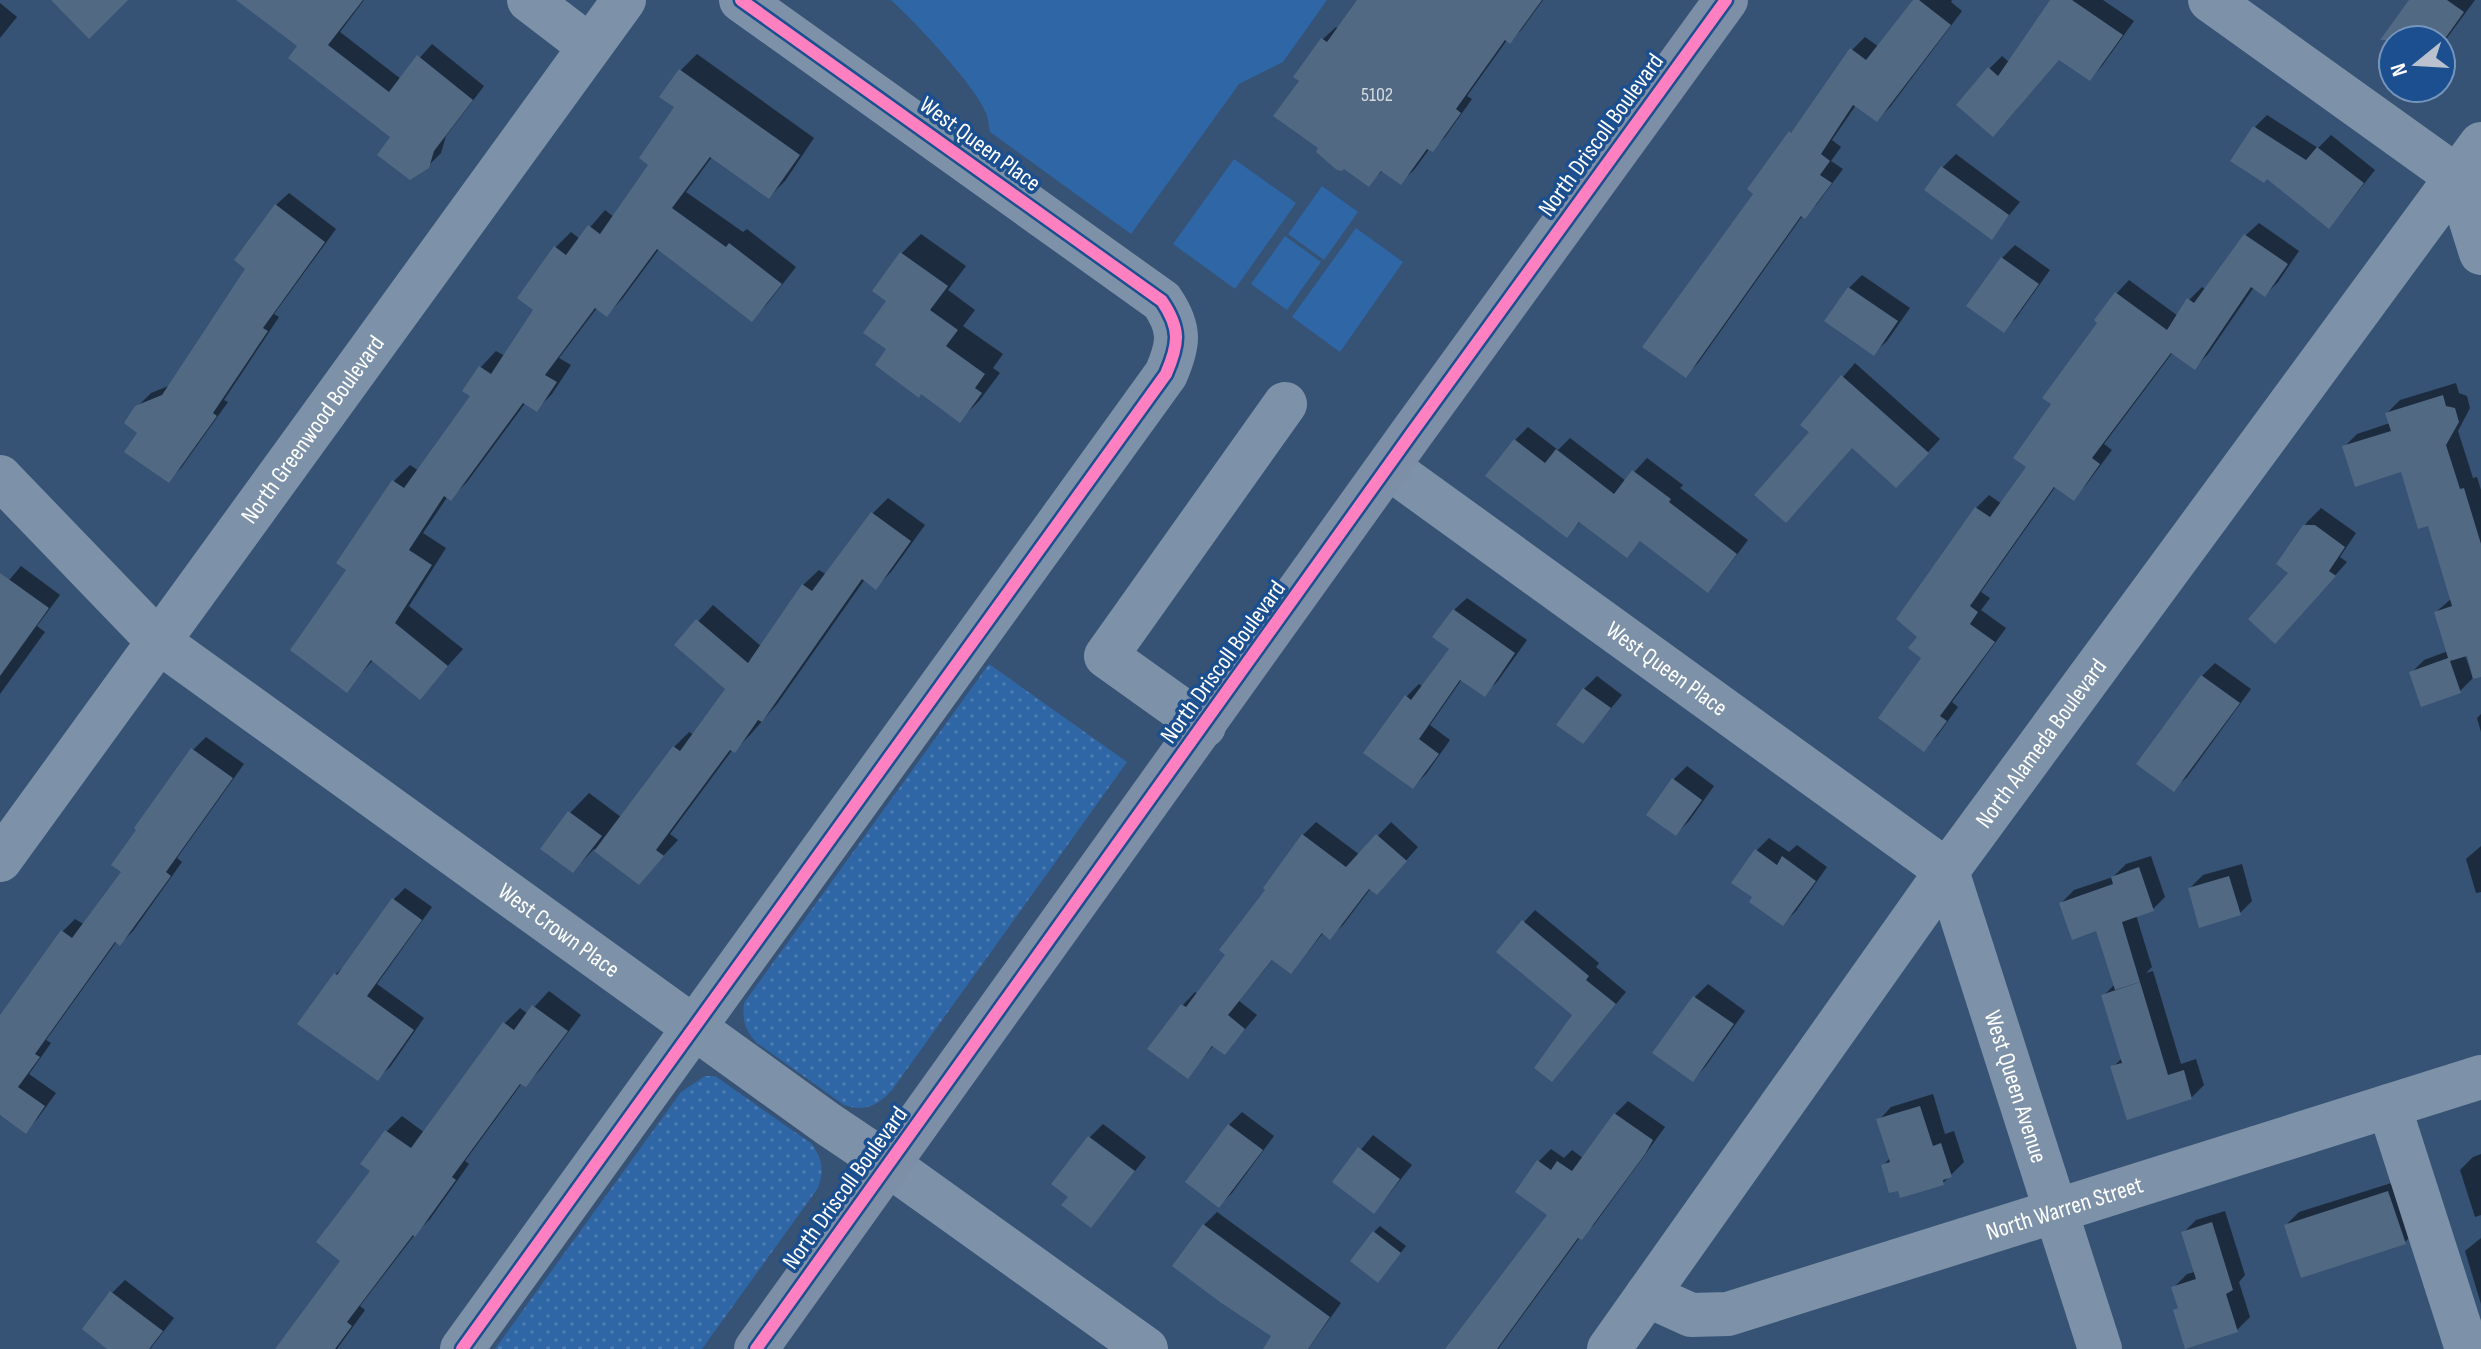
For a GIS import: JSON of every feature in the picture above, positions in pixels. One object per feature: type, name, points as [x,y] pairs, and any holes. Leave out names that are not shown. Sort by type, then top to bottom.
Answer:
[{"type":"main road","name":"North Driscoll Boulevard","points":[[756,1349],[1726,0]]},
{"type":"street","points":[[529,0],[589,46]]},
{"type":"street","name":"North Greenwood Boulevard","points":[[0,860],[624,0]]},
{"type":"street","name":"West Queen Place","points":[[693,1026],[1166,374],[1174,355],[1177,336],[1172,316],[1162,301],[741,0]]},
{"type":"street","points":[[2210,0],[2469,160],[2481,253]]},
{"type":"street","name":"North Alameda Boulevard","points":[[1609,1349],[1947,871],[2469,160]]},
{"type":"street","points":[[1204,726],[1106,656],[1285,404]]},
{"type":"street","name":"West Queen Place","points":[[1388,467],[1947,871]]},
{"type":"street","name":"West Crown Place","points":[[0,477],[158,641],[1146,1349]]},
{"type":"street","name":"West Queen Avenue","points":[[1947,871],[2100,1349]]},
{"type":"street","points":[[462,1349],[693,1026]]},
{"type":"street","name":"North Warren Street","points":[[1647,1295],[1733,1332],[2056,1211],[2481,1077]]},
{"type":"street","points":[[2389,1106],[2467,1349]]},
{"type":"shaded area","points":[[891,0],[1327,0],[1283,62],[1239,84],[1131,234],[990,132],[986,113],[957,70]]},
{"type":"shaded area","points":[[1234,159],[1296,203],[1235,289],[1173,244]]},
{"type":"shaded area","points":[[1322,186],[1358,212],[1324,260],[1288,234]]},
{"type":"shaded area","points":[[1356,228],[1403,262],[1340,352],[1292,317]]},
{"type":"shaded area","points":[[1285,236],[1321,262],[1287,310],[1251,284]]},
{"type":"shaded area","points":[[989,664],[1127,762],[892,1090],[871,1106],[859,1108],[844,1105],[757,1043],[745,1025],[744,1003]]},
{"type":"shaded area","points":[[705,1076],[715,1076],[812,1144],[822,1171],[818,1188],[702,1349],[495,1349],[681,1092]]},
{"type":"building","points":[[51,0],[128,0],[89,39]]},
{"type":"building","points":[[236,0],[363,0],[328,45],[389,92],[417,55],[473,100],[434,151],[429,168],[410,180],[377,155],[390,137],[288,58],[297,46]]},
{"type":"building","points":[[1357,0],[1542,0],[1510,44],[1505,40],[1456,109],[1461,113],[1433,152],[1427,149],[1401,185],[1381,171],[1369,187],[1344,169],[1337,170],[1316,152],[1318,148],[1273,116],[1299,81],[1293,77],[1321,38],[1327,42]]},
{"type":"building","points":[[1913,0],[1919,0],[1951,25],[1877,122],[1853,105],[1821,154],[1830,161],[1820,175],[1832,183],[1805,219],[1801,216],[1686,378],[1642,347],[1753,194],[1747,189],[1789,131],[1791,133],[1850,48],[1866,60]]},
{"type":"building","points":[[2050,0],[2072,0],[2123,35],[2090,81],[2059,60],[1993,137],[1956,105],[1988,67],[1998,76]]},
{"type":"building","points":[[2409,0],[2447,0],[2464,12],[2455,24],[2392,24]]},
{"type":"building","points":[[679,69],[800,155],[769,199],[710,157],[672,208],[726,247],[729,243],[782,284],[752,322],[657,249],[607,317],[595,308],[545,375],[557,382],[537,412],[523,403],[451,501],[444,496],[409,550],[432,565],[395,623],[448,666],[420,700],[371,660],[347,693],[290,650],[346,570],[336,563],[392,480],[404,488],[470,396],[462,391],[479,366],[491,374],[533,310],[517,298],[554,246],[566,255],[588,225],[600,234],[648,165],[639,158],[674,107],[659,97]]},
{"type":"building","points":[[2253,126],[2306,160],[2317,147],[2364,183],[2329,229],[2267,179],[2264,183],[2230,161]]},
{"type":"building","points":[[1941,166],[2009,215],[1992,240],[1924,190]]},
{"type":"building","points":[[275,204],[325,242],[263,328],[268,331],[213,413],[217,416],[169,483],[124,452],[137,433],[124,423],[135,406],[162,395],[245,269],[234,260]]},
{"type":"building","points":[[2244,234],[2288,264],[2265,297],[2251,287],[2195,370],[2171,353],[2092,458],[2100,464],[2074,501],[2054,487],[1970,606],[1978,612],[1970,624],[1995,642],[1940,716],[1947,721],[1924,752],[1878,718],[1921,658],[1908,648],[1917,637],[1896,619],[1975,507],[1990,517],[2026,467],[2013,458],[2051,404],[2042,398],[2097,323],[2094,320],[2115,292],[2167,330],[2187,298],[2194,303]]},
{"type":"building","points":[[900,252],[948,286],[930,310],[958,330],[946,346],[985,374],[975,388],[982,393],[960,423],[921,394],[919,398],[875,365],[886,349],[863,333],[886,301],[872,291]]},
{"type":"building","points":[[2001,257],[2039,284],[2004,333],[1966,306]]},
{"type":"building","points":[[1848,287],[1898,321],[1874,356],[1824,321]]},
{"type":"building","points":[[1841,375],[1929,453],[1896,488],[1852,448],[1786,523],[1754,495],[1809,432],[1800,425]]},
{"type":"building","points":[[2443,395],[2446,406],[2455,408],[2459,422],[2446,445],[2460,489],[2464,488],[2481,544],[2481,677],[2473,679],[2467,656],[2450,661],[2461,693],[2421,707],[2409,672],[2448,658],[2434,612],[2452,606],[2428,526],[2418,529],[2401,472],[2355,487],[2342,446],[2391,431],[2385,413]]},
{"type":"building","points":[[1514,439],[1545,463],[1556,449],[1614,494],[1632,470],[1737,554],[1708,593],[1640,541],[1627,558],[1579,522],[1567,538],[1485,476]]},
{"type":"building","points":[[871,512],[911,541],[876,590],[862,579],[762,722],[758,720],[735,753],[730,750],[656,850],[664,856],[639,885],[594,851],[673,746],[680,751],[725,689],[674,645],[696,619],[748,663],[802,584],[812,591]]},
{"type":"building","points":[[2303,525],[2315,525],[2345,547],[2329,571],[2336,576],[2275,644],[2248,619],[2288,573],[2276,564]]},
{"type":"building","points":[[0,573],[49,608],[0,676]]},
{"type":"building","points":[[1453,609],[1515,653],[1485,697],[1460,680],[1419,739],[1439,754],[1413,789],[1363,753],[1405,695],[1411,700],[1449,649],[1432,637]]},
{"type":"building","points":[[2201,675],[2240,703],[2174,792],[2136,764]]},
{"type":"building","points":[[1583,688],[1611,708],[1583,744],[1556,725]]},
{"type":"building","points":[[191,748],[233,778],[166,872],[171,876],[120,946],[115,942],[35,1054],[40,1057],[18,1087],[45,1106],[26,1134],[0,1115],[0,1015],[61,930],[72,938],[121,872],[111,865]]},
{"type":"building","points":[[1672,778],[1702,800],[1676,836],[1646,815]]},
{"type":"building","points":[[568,811],[602,836],[573,873],[540,849]]},
{"type":"building","points":[[1302,834],[1346,867],[1376,834],[1407,861],[1377,895],[1369,889],[1330,940],[1322,933],[1291,974],[1272,960],[1228,1015],[1245,1029],[1225,1055],[1212,1046],[1188,1079],[1147,1049],[1181,1004],[1186,1007],[1225,955],[1219,950],[1265,890],[1263,888]]},
{"type":"building","points":[[1755,849],[1777,865],[1782,856],[1816,881],[1783,926],[1749,902],[1752,897],[1731,883]]},
{"type":"building","points":[[2139,867],[2154,911],[2122,922],[2140,982],[2115,990],[2096,931],[2072,940],[2059,903],[2113,884],[2111,877]]},
{"type":"building","points":[[2229,876],[2241,915],[2199,928],[2188,888]]},
{"type":"building","points":[[392,898],[422,920],[367,996],[414,1030],[378,1081],[297,1024],[334,973],[337,975]]},
{"type":"building","points":[[1522,920],[1589,976],[1586,980],[1616,1004],[1552,1082],[1534,1068],[1572,1015],[1496,952]]},
{"type":"building","points":[[2140,982],[2168,1075],[2184,1070],[2192,1099],[2127,1120],[2110,1066],[2122,1063],[2101,995]]},
{"type":"building","points":[[1693,996],[1734,1024],[1693,1082],[1652,1053]]},
{"type":"building","points":[[532,1005],[568,1031],[526,1087],[520,1084],[452,1177],[456,1180],[415,1237],[413,1235],[347,1322],[352,1326],[335,1349],[275,1349],[340,1261],[316,1242],[370,1171],[360,1164],[385,1130],[411,1148],[503,1022],[514,1030]]},
{"type":"building","points":[[1920,1106],[1933,1146],[1941,1143],[1952,1177],[1943,1180],[1944,1185],[1900,1198],[1898,1191],[1889,1193],[1881,1165],[1890,1162],[1876,1119]]},
{"type":"building","points":[[1614,1113],[1653,1140],[1645,1154],[1582,1240],[1578,1238],[1497,1349],[1445,1349],[1547,1215],[1515,1192],[1537,1160],[1551,1170],[1557,1161],[1572,1171]]},
{"type":"building","points":[[1228,1124],[1263,1150],[1219,1208],[1185,1182]]},
{"type":"building","points":[[1088,1136],[1135,1171],[1091,1228],[1061,1205],[1068,1197],[1051,1184]]},
{"type":"building","points":[[1358,1147],[1400,1179],[1374,1214],[1332,1182]]},
{"type":"building","points":[[2388,1191],[2406,1244],[2301,1278],[2284,1225]]},
{"type":"building","points":[[2212,1222],[2233,1290],[2226,1294],[2238,1332],[2185,1349],[2173,1310],[2178,1308],[2171,1287],[2196,1279],[2181,1232]]},
{"type":"building","points":[[1203,1224],[1330,1317],[1308,1349],[1263,1349],[1271,1336],[1172,1266]]},
{"type":"building","points":[[1373,1231],[1401,1253],[1378,1283],[1350,1261]]},
{"type":"building","points":[[110,1291],[163,1331],[149,1349],[107,1349],[82,1329]]},
{"type":"cycle path","points":[[462,1349],[1166,374],[1174,354],[1175,328],[1162,301],[741,0]]},
{"type":"cycle path","points":[[756,1349],[1726,0]]}]
